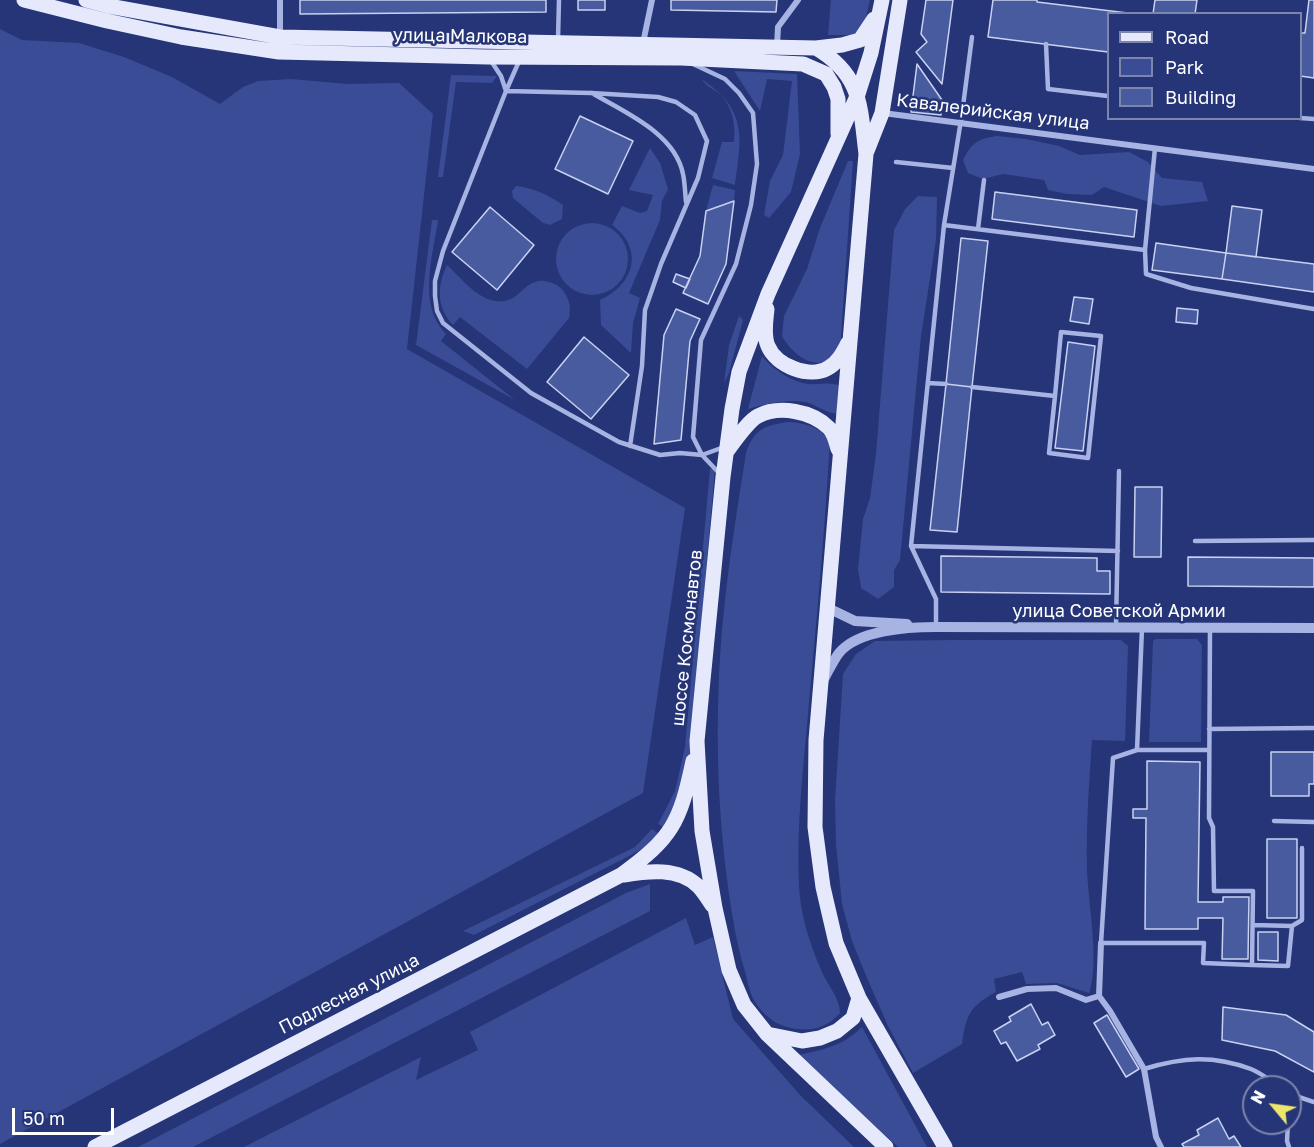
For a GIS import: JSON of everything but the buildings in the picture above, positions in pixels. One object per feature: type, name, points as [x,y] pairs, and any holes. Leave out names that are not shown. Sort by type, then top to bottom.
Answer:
[{"type":"main road","name":"улица Малкова","points":[[24,0],[181,37],[489,57],[521,57],[558,50]]},
{"type":"main road","name":"улица Малкова","points":[[86,0],[280,45],[643,51],[777,46],[816,48],[842,45],[860,40],[882,2]]},
{"type":"main road","name":"шоссе Космонавтов","points":[[866,154],[882,113],[900,0]]},
{"type":"main road","name":"шоссе Космонавтов","points":[[882,2],[871,53],[858,94],[838,143],[768,294],[740,372],[732,409],[723,477],[697,741],[702,831],[715,908],[729,970],[744,1005],[767,1034],[886,1147]]},
{"type":"main road","points":[[816,48],[831,57],[843,69],[858,94]]},
{"type":"main road","name":"улица Малкова","points":[[643,51],[681,58],[803,64],[826,74],[834,87],[837,99],[838,143]]},
{"type":"main road","name":"шоссе Космонавтов","points":[[858,94],[866,154],[816,740],[815,827],[823,887],[836,943],[859,998],[945,1147]]},
{"type":"main road","points":[[768,294],[765,329],[768,346],[776,357],[791,368],[809,372],[826,370],[837,362],[851,338]]},
{"type":"main road","points":[[727,449],[757,416],[777,411],[795,411],[819,420],[831,429],[840,452]]},
{"type":"main road","points":[[621,875],[662,842],[676,823],[689,780],[697,741]]},
{"type":"main road","points":[[621,875],[654,870],[687,877],[699,887],[715,908]]},
{"type":"main road","name":"Подлесная улица","points":[[95,1147],[621,875]]},
{"type":"main road","points":[[767,1034],[801,1041],[820,1038],[837,1031],[853,1018],[859,998]]},
{"type":"street","points":[[280,0],[280,45]]},
{"type":"street","points":[[643,51],[652,0]]},
{"type":"street","points":[[777,46],[778,27],[798,0]]},
{"type":"street","name":"Кавалерийская улица","points":[[882,113],[1314,169]]},
{"type":"street","name":"улица Советской Армии","points":[[828,608],[855,621],[893,622],[930,627]]},
{"type":"street","name":"улица Советской Армии","points":[[821,684],[840,652],[858,639],[890,630],[930,627],[1314,628]]},
{"type":"street","points":[[1101,943],[1099,996],[1144,1069],[1156,1137],[1161,1147]]},
{"type":"street","points":[[999,997],[1027,988],[1056,988],[1086,1000],[1099,996]]},
{"type":"lane","points":[[558,0],[558,50]]},
{"type":"lane","points":[[930,627],[936,599],[912,546],[944,225],[972,38]]},
{"type":"lane","points":[[1046,44],[1048,89],[1107,96]]},
{"type":"lane","points":[[489,57],[501,76],[506,91]]},
{"type":"lane","points":[[521,57],[443,251],[435,281],[437,311],[443,323],[531,393],[619,442],[660,455],[680,453],[702,455],[727,449]]},
{"type":"lane","points":[[681,58],[725,79],[739,93],[753,113],[757,164],[751,205],[736,264],[701,340],[693,437],[702,455],[723,477]]},
{"type":"lane","points":[[506,91],[658,96],[676,102],[695,115],[707,141],[698,178],[661,264],[645,310],[642,366],[630,446]]},
{"type":"lane","points":[[591,93],[643,123],[668,145],[683,172],[686,205]]},
{"type":"lane","points":[[1155,148],[1145,250],[1146,274],[1191,288],[1314,309]]},
{"type":"lane","points":[[896,162],[953,168]]},
{"type":"lane","points":[[978,229],[984,180]]},
{"type":"lane","points":[[944,225],[1145,250]]},
{"type":"lane","points":[[1061,332],[1101,336],[1088,458],[1049,453],[1055,396],[1061,332]]},
{"type":"lane","points":[[928,383],[946,384]]},
{"type":"lane","points":[[972,387],[1055,396]]},
{"type":"lane","points":[[1116,627],[1119,471]]},
{"type":"lane","points":[[1195,541],[1314,540]]},
{"type":"lane","points":[[912,546],[1118,551]]},
{"type":"lane","points":[[1137,750],[1142,627]]},
{"type":"lane","points":[[1210,627],[1209,818],[1213,827],[1214,891],[1253,891],[1252,965]]},
{"type":"lane","points":[[1209,729],[1314,728]]},
{"type":"lane","points":[[1209,750],[1137,750],[1113,758],[1101,943],[1204,943],[1203,963],[1288,966],[1292,926]]},
{"type":"lane","points":[[1274,821],[1314,822]]},
{"type":"lane","points":[[1253,925],[1292,926],[1302,920],[1302,848]]},
{"type":"lane","points":[[1144,1069],[1173,1060],[1207,1058],[1253,1070],[1261,1075]]},
{"type":"green space","points":[[831,0],[870,0],[864,26],[856,35],[828,35]]},
{"type":"green space","points":[[0,29],[22,40],[79,43],[124,57],[172,77],[220,104],[243,87],[258,81],[291,79],[348,84],[399,83],[433,114],[407,349],[685,508],[643,793],[0,1144]]},
{"type":"green space","points":[[734,71],[797,74],[800,154],[791,192],[769,218],[764,215],[770,181],[783,155],[792,81],[767,79],[760,111]]},
{"type":"green space","points":[[451,75],[497,76],[492,83],[456,82],[443,177],[438,177]]},
{"type":"green space","points":[[702,79],[727,102],[738,125],[740,138],[735,185],[712,178],[722,142],[734,142],[734,128],[732,115],[726,102]]},
{"type":"green space","points":[[997,136],[1059,146],[1080,155],[1129,152],[1148,162],[1162,178],[1202,182],[1208,201],[1161,206],[1104,187],[1092,195],[1067,194],[1048,190],[1044,180],[1003,174],[983,179],[968,173],[963,160],[969,149],[980,140]]},
{"type":"green space","points":[[650,148],[660,163],[668,189],[662,201],[660,220],[629,293],[640,298],[633,323],[631,353],[601,325],[600,300],[621,285],[631,266],[632,255],[629,245],[612,225],[622,206],[640,213],[647,211],[653,195],[629,190]]},
{"type":"green space","points":[[848,161],[853,161],[840,351],[825,362],[816,363],[801,357],[787,344],[782,336],[784,316],[807,269],[820,228]]},
{"type":"green space","points":[[713,185],[735,190],[734,201],[706,211]]},
{"type":"green space","points":[[516,186],[541,192],[563,205],[562,219],[550,225],[543,223],[513,198],[512,191]]},
{"type":"green space","points":[[918,196],[937,197],[936,240],[921,336],[900,560],[894,570],[894,587],[878,599],[861,588],[858,569],[863,519],[870,498],[876,454],[894,230],[905,209]]},
{"type":"green space","points":[[432,220],[438,220],[429,295],[437,322],[446,334],[441,341],[515,400],[416,345]]},
{"type":"green space","points":[[592,223],[606,226],[618,233],[625,245],[628,259],[625,273],[618,285],[606,292],[592,295],[578,292],[566,285],[559,273],[556,259],[559,245],[566,233],[578,226]]},
{"type":"green space","points":[[447,265],[481,296],[495,301],[511,299],[534,282],[549,282],[561,288],[568,298],[569,318],[527,369],[460,317],[453,325],[447,318],[441,304],[440,288]]},
{"type":"green space","points":[[739,316],[743,320],[729,373],[724,383],[729,345]]},
{"type":"green space","points":[[762,356],[777,370],[797,381],[810,384],[835,384],[842,387],[840,413],[831,413],[809,403],[798,401],[776,402],[748,409]]},
{"type":"green space","points":[[789,422],[811,426],[830,440],[821,572],[801,794],[798,862],[801,907],[806,929],[822,972],[838,1002],[840,1013],[830,1022],[818,1028],[805,1029],[785,1027],[770,1019],[755,1002],[750,990],[736,938],[728,887],[721,826],[718,765],[719,673],[723,618],[746,453],[757,433],[767,427]]},
{"type":"green space","points":[[710,469],[715,469],[690,756],[667,829],[658,824],[675,791],[685,747]]},
{"type":"green space","points":[[1156,639],[1197,639],[1202,645],[1201,742],[1149,742],[1153,641]]},
{"type":"green space","points":[[1121,640],[1128,646],[1125,741],[1092,740],[1087,853],[1093,966],[1089,993],[1057,983],[1026,984],[1022,972],[994,979],[996,992],[980,1002],[971,1012],[965,1026],[962,1044],[913,1073],[888,1026],[867,978],[852,941],[842,904],[836,845],[835,800],[843,674],[856,654],[875,641]]},
{"type":"green space","points":[[652,829],[660,835],[654,842],[631,855],[474,935],[463,931],[635,847]]},
{"type":"green space","points":[[650,884],[650,911],[193,1147],[138,1147],[626,893]]},
{"type":"green space","points":[[686,918],[695,945],[713,937],[733,1019],[801,1096],[854,1147],[244,1147],[421,1057],[416,1080],[478,1050],[470,1032]]},
{"type":"green space","points":[[862,1027],[927,1147],[898,1147],[798,1055],[840,1043]]}]
